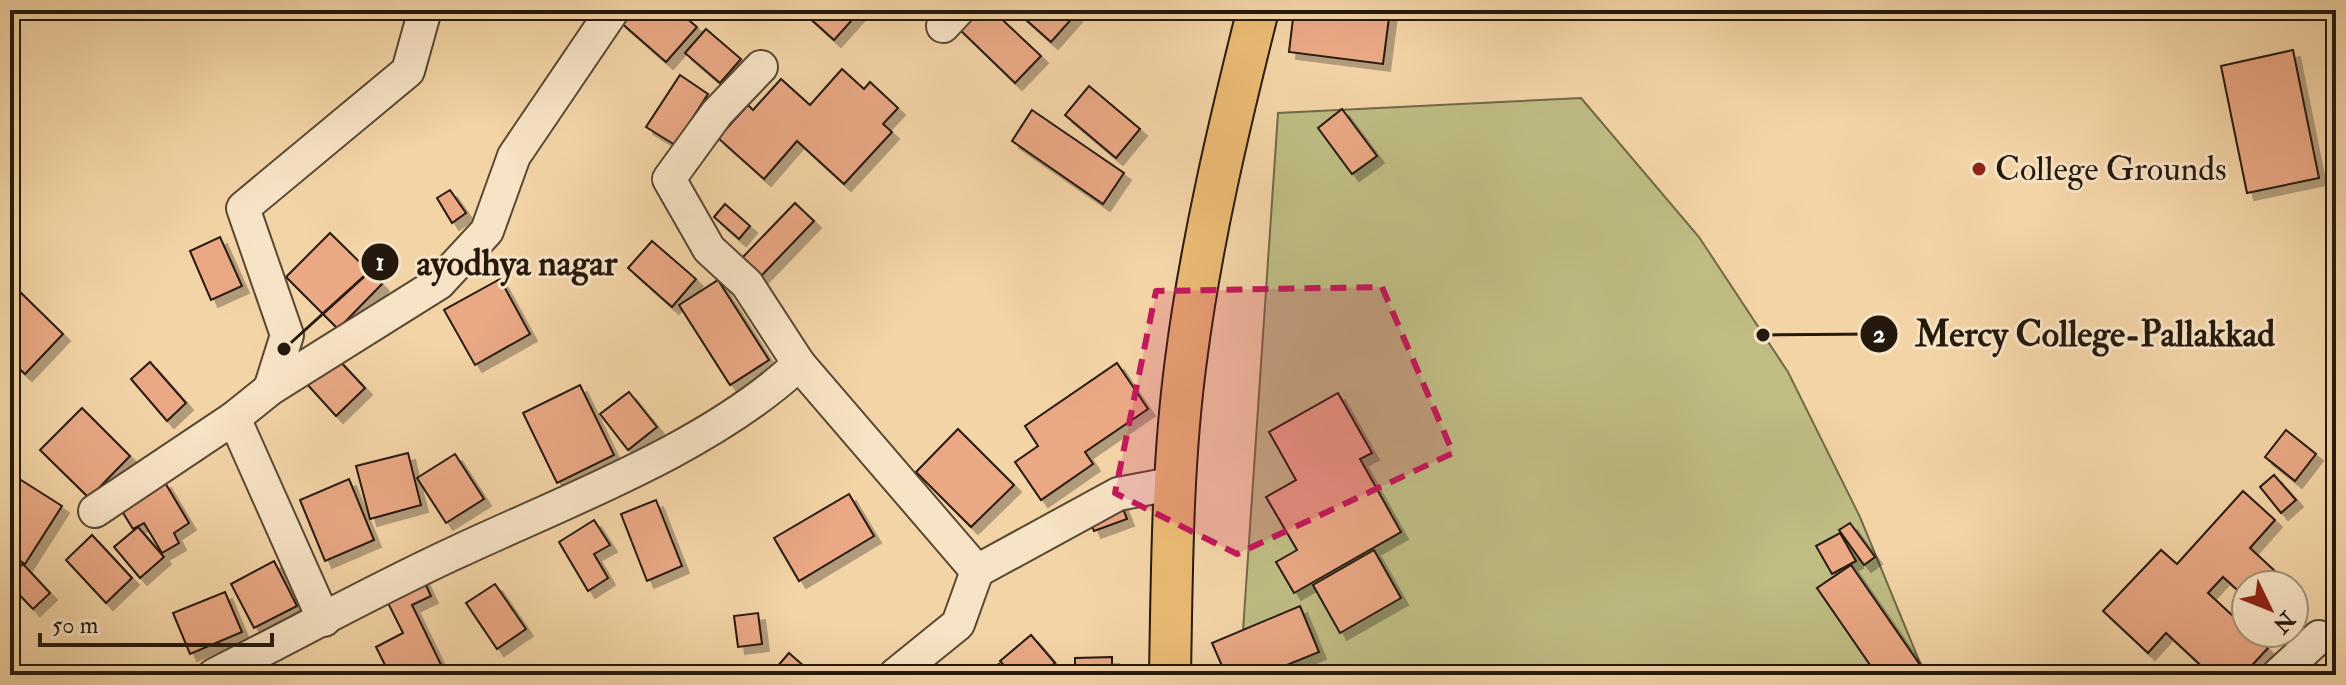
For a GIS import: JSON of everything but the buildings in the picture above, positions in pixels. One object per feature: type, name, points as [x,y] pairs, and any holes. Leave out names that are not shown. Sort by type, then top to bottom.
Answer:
[{"type":"main road","points":[[1170,675],[1176,483],[1186,360],[1232,110],[1258,10]]},
{"type":"street","points":[[270,389],[287,335],[243,208],[408,71],[425,10]]},
{"type":"street","points":[[95,511],[234,418],[270,389],[439,283],[487,231],[514,156],[613,10]]},
{"type":"street","points":[[761,67],[717,113],[669,179],[709,249],[747,284],[799,364],[977,571]]},
{"type":"street","points":[[214,675],[454,553],[647,464],[773,389],[799,364]]},
{"type":"street","points":[[234,418],[324,620]]},
{"type":"street","points":[[895,675],[958,624],[977,571],[1118,494],[1176,483]]},
{"type":"street","points":[[2278,675],[2319,637]]},
{"type":"highlighted area","points":[[1382,287],[1453,453],[1237,554],[1115,493],[1156,291]]},
{"type":"shaded area","points":[[1581,98],[1699,237],[1788,372],[1860,517],[1925,675],[1240,675],[1278,113]]},
{"type":"place","name":"College Grounds","points":[[1979,169]]},
{"type":"place","name":"Mercy College-Pallakkad","points":[[1763,335]]},
{"type":"place","name":"ayodhya nagar","points":[[284,349]]}]
